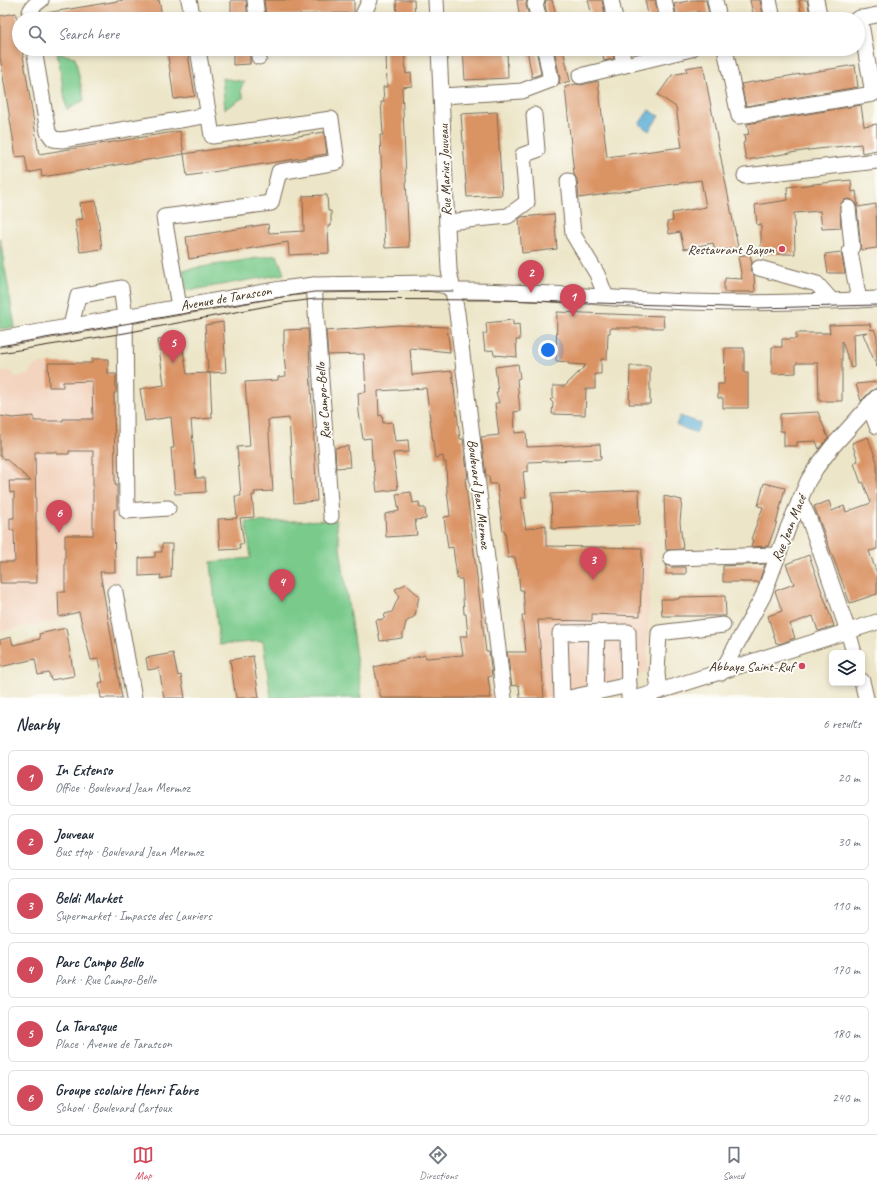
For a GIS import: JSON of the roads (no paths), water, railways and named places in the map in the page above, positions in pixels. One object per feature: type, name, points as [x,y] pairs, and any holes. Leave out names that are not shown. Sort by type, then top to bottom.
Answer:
[{"type":"street","points":[[31,12],[32,6],[41,0]]},
{"type":"street","points":[[189,0],[192,12]]},
{"type":"street","points":[[256,0],[257,12]]},
{"type":"street","points":[[364,12],[370,0]]},
{"type":"street","points":[[436,0],[437,12]]},
{"type":"street","points":[[537,0],[535,4],[537,12]]},
{"type":"street","points":[[611,0],[614,12]]},
{"type":"street","points":[[664,0],[667,12]]},
{"type":"street","points":[[715,0],[718,12]]},
{"type":"street","points":[[768,0],[771,12]]},
{"type":"street","points":[[816,0],[819,12]]},
{"type":"street","points":[[865,18],[877,15]]},
{"type":"street","points":[[727,56],[739,116],[873,94],[865,54]]},
{"type":"street","points":[[35,56],[48,132],[53,139],[62,140],[209,115]]},
{"type":"street","points":[[179,307],[164,217],[271,203],[279,172],[337,162],[331,119],[212,136],[199,56]]},
{"type":"street","name":"Rue Marius Jouveau","points":[[439,56],[449,270],[453,291]]},
{"type":"street","points":[[442,96],[522,91],[552,80],[547,56]]},
{"type":"street","points":[[622,56],[624,65]]},
{"type":"street","points":[[580,76],[657,56]]},
{"type":"street","points":[[447,222],[508,216],[527,202],[523,155],[537,150],[534,115]]},
{"type":"street","points":[[745,176],[877,161]]},
{"type":"street","points":[[568,180],[572,234],[597,274],[606,297]]},
{"type":"street","points":[[848,208],[852,246],[850,252],[859,300]]},
{"type":"street","points":[[759,268],[817,284],[832,302]]},
{"type":"street","name":"Avenue de Tarascon","points":[[0,339],[281,289],[314,285],[429,283],[446,286],[453,291],[690,302],[832,302],[877,300]]},
{"type":"street","name":"Rue Campo-Bello","points":[[314,285],[331,516]]},
{"type":"street","points":[[71,326],[78,296],[121,288],[125,316],[127,511],[168,508]]},
{"type":"street","name":"Boulevard Jean Mermoz","points":[[453,291],[504,698]]},
{"type":"street","points":[[873,401],[877,426]]},
{"type":"street","name":"Rue Jean Macé","points":[[721,672],[763,596],[800,500],[816,468],[832,447],[873,401]]},
{"type":"street","points":[[800,500],[848,631],[853,650]]},
{"type":"street","points":[[671,558],[778,555]]},
{"type":"street","points":[[115,592],[134,698]]},
{"type":"street","points":[[638,698],[877,622]]},
{"type":"street","points":[[659,691],[657,674],[659,633],[723,625]]},
{"type":"street","points":[[595,692],[597,632]]},
{"type":"street","points":[[562,698],[560,633],[628,632],[629,692],[595,692],[569,698]]},
{"type":"street","points":[[863,686],[866,698]]},
{"type":"water","points":[[649,110],[659,116],[649,131],[639,124]]},
{"type":"water","points":[[680,416],[700,423],[696,433],[676,425]]},
{"type":"tram line","points":[[0,346],[314,292],[453,291]]},
{"type":"tram line","points":[[0,353],[125,333],[283,303],[315,299],[499,300],[759,308],[877,305]]},
{"type":"place","name":"Restaurant Bayon","points":[[782,249]]},
{"type":"place","name":"Jouveau","points":[[531,293]]},
{"type":"place","name":"In Extenso","points":[[573,317]]},
{"type":"place","name":"La Tarasque","points":[[173,363]]},
{"type":"place","name":"Groupe scolaire Henri Fabre","points":[[59,533]]},
{"type":"place","name":"Beldi Market","points":[[593,580]]},
{"type":"place","name":"Parc Campo Bello","points":[[282,602]]},
{"type":"place","name":"Abbaye Saint-Ruf","points":[[802,666]]}]
